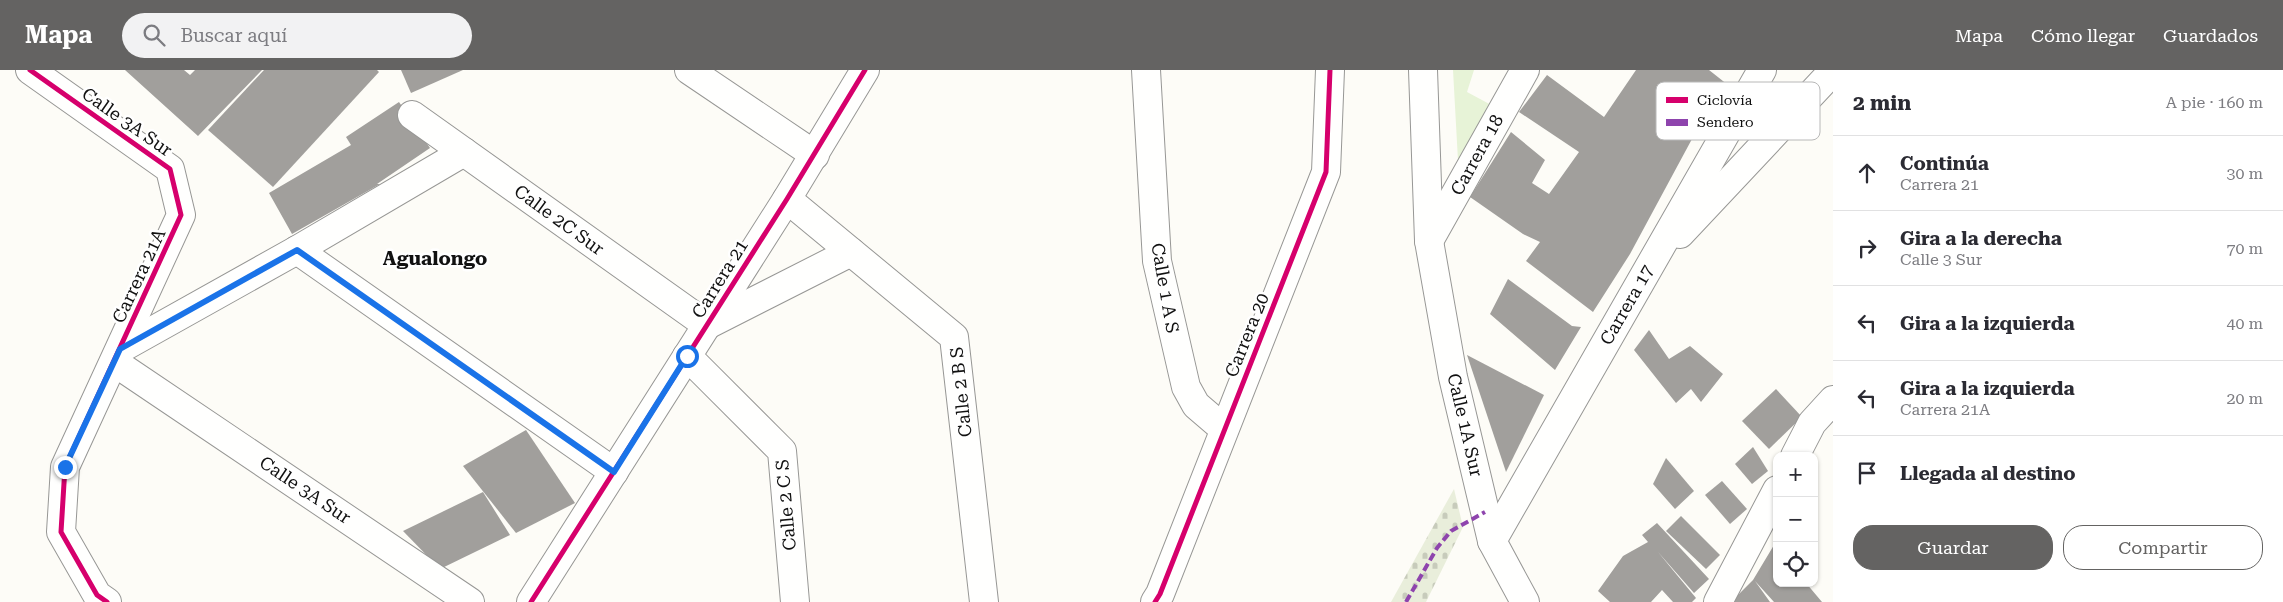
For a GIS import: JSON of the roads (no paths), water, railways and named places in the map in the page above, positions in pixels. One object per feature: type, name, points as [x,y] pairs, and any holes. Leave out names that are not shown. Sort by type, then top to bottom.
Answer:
[{"type":"street","name":"Calle 3A Sur","points":[[30,70],[170,169],[181,215]]},
{"type":"street","points":[[689,70],[815,155]]},
{"type":"street","name":"Carrera 21","points":[[532,602],[815,155],[865,70]]},
{"type":"street","name":"Calle 1 A S","points":[[1146,70],[1157,261],[1186,387],[1196,405],[1224,430]]},
{"type":"street","name":"Carrera 20","points":[[1152,599],[1224,430],[1326,172],[1330,70]]},
{"type":"street","points":[[1423,70],[1429,241]]},
{"type":"street","name":"Carrera 18","points":[[1429,241],[1525,70]]},
{"type":"street","name":"Carrera 17","points":[[1755,82],[1762,70]]},
{"type":"street","points":[[1820,85],[1833,71]]},
{"type":"street","name":"Calle 2C Sur","points":[[412,115],[707,325]]},
{"type":"street","name":"Carrera 17","points":[[1492,541],[1722,140]]},
{"type":"street","points":[[1650,266],[1768,140]]},
{"type":"street","points":[[117,355],[464,152]]},
{"type":"street","name":"Calle 2 B S","points":[[787,199],[954,337],[984,602]]},
{"type":"street","name":"Carrera 21A","points":[[96,600],[60,532],[65,467],[181,215]]},
{"type":"street","name":"Calle 1A Sur","points":[[1429,241],[1452,377],[1492,541],[1524,602]]},
{"type":"street","points":[[297,250],[614,472]]},
{"type":"street","points":[[707,325],[851,252]]},
{"type":"street","name":"Calle 3A Sur","points":[[117,355],[470,602]]},
{"type":"street","name":"Calle 2 C S","points":[[687,356],[782,451],[795,602]]},
{"type":"street","points":[[1797,452],[1812,423],[1833,400]]},
{"type":"street","points":[[1718,602],[1773,497]]},
{"type":"district","name":"Agualongo","points":[[435,258]]}]
